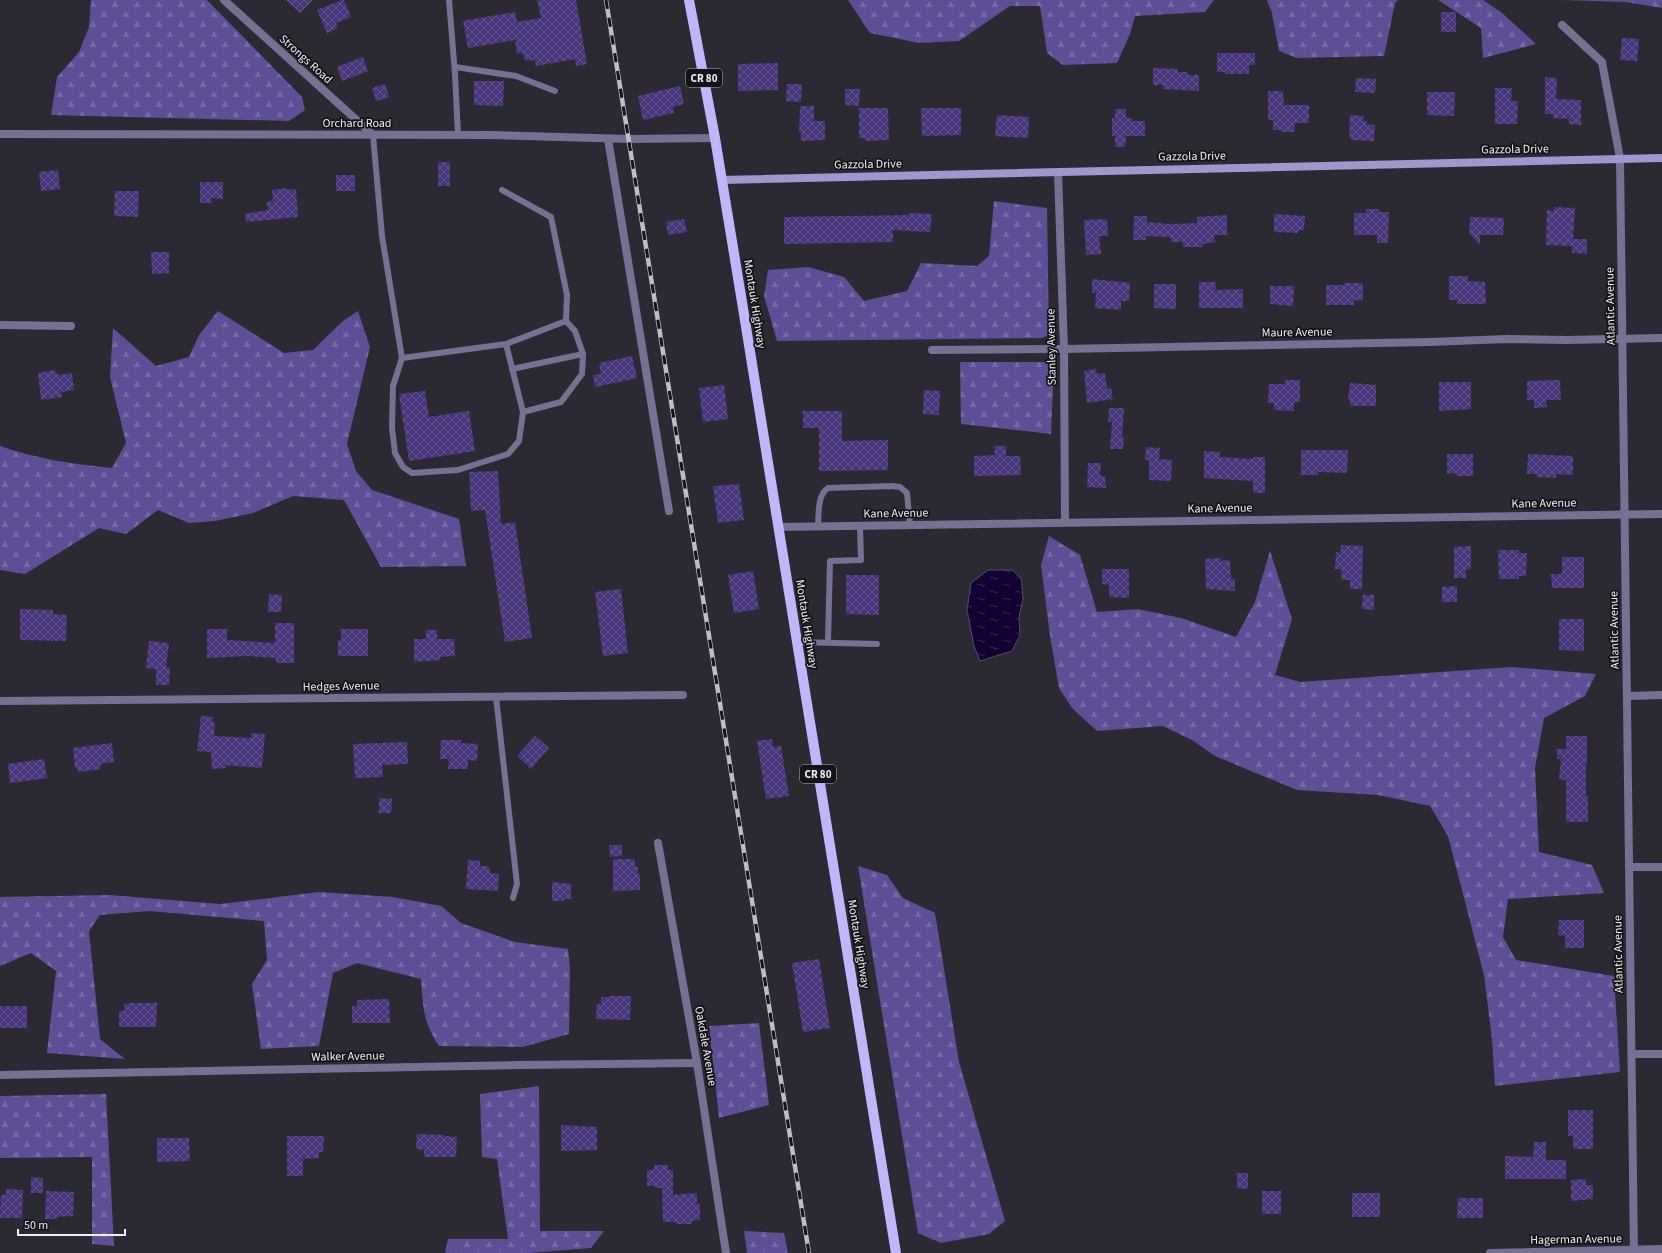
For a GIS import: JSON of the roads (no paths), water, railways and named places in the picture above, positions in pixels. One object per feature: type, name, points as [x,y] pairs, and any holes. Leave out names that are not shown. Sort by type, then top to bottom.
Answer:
[{"type":"main road","name":"Montauk Highway","points":[[689,0],[722,180],[896,1253]]},
{"type":"street","name":"Strongs Road","points":[[224,0],[373,135]]},
{"type":"street","name":"Atlantic Avenue","points":[[1562,25],[1602,62],[1620,158],[1634,1251]]},
{"type":"street","name":"Orchard Road","points":[[0,134],[458,135],[608,139],[715,138]]},
{"type":"street","points":[[608,139],[669,511]]},
{"type":"street","name":"Gazzola Drive","points":[[722,180],[1662,158]]},
{"type":"street","name":"Stanley Avenue","points":[[1058,172],[1064,349],[1065,522]]},
{"type":"street","points":[[0,325],[71,326]]},
{"type":"street","name":"Maure Avenue","points":[[932,350],[1064,349],[1507,339],[1566,340],[1662,338]]},
{"type":"street","name":"Kane Avenue","points":[[778,527],[1662,514]]},
{"type":"street","name":"Hedges Avenue","points":[[0,701],[683,695]]},
{"type":"street","points":[[1627,696],[1662,695]]},
{"type":"street","name":"Oakdale Avenue","points":[[658,843],[697,1063],[726,1253]]},
{"type":"street","points":[[1629,867],[1662,867]]},
{"type":"street","points":[[1632,1054],[1662,1054]]},
{"type":"street","name":"Walker Avenue","points":[[0,1075],[697,1063]]},
{"type":"street","name":"Hagerman Avenue","points":[[1490,1253],[1634,1251],[1662,1249]]},
{"type":"lane","points":[[449,0],[455,67],[458,135]]},
{"type":"lane","points":[[455,67],[516,76],[555,91]]},
{"type":"lane","points":[[373,135],[382,236],[402,358],[393,386],[392,428],[395,453],[403,467],[412,473],[458,470],[508,454],[519,441],[523,412],[506,344]]},
{"type":"lane","points":[[502,190],[552,217],[567,295],[566,321],[575,331],[583,354],[582,374],[561,402],[523,412]]},
{"type":"lane","points":[[402,358],[506,344],[566,321]]},
{"type":"lane","points":[[512,369],[583,354]]},
{"type":"lane","points":[[818,526],[821,497],[824,491],[828,488],[892,486],[900,487],[906,493],[910,524]]},
{"type":"lane","points":[[828,642],[830,561],[861,560],[860,526]]},
{"type":"lane","points":[[797,642],[877,644]]},
{"type":"lane","points":[[496,697],[517,884],[513,898]]},
{"type":"water","points":[[988,570],[1012,570],[1021,578],[1023,599],[1019,617],[1020,635],[1012,651],[980,661],[974,646],[967,610],[971,583]]},
{"type":"railway","points":[[606,0],[809,1253]]}]
